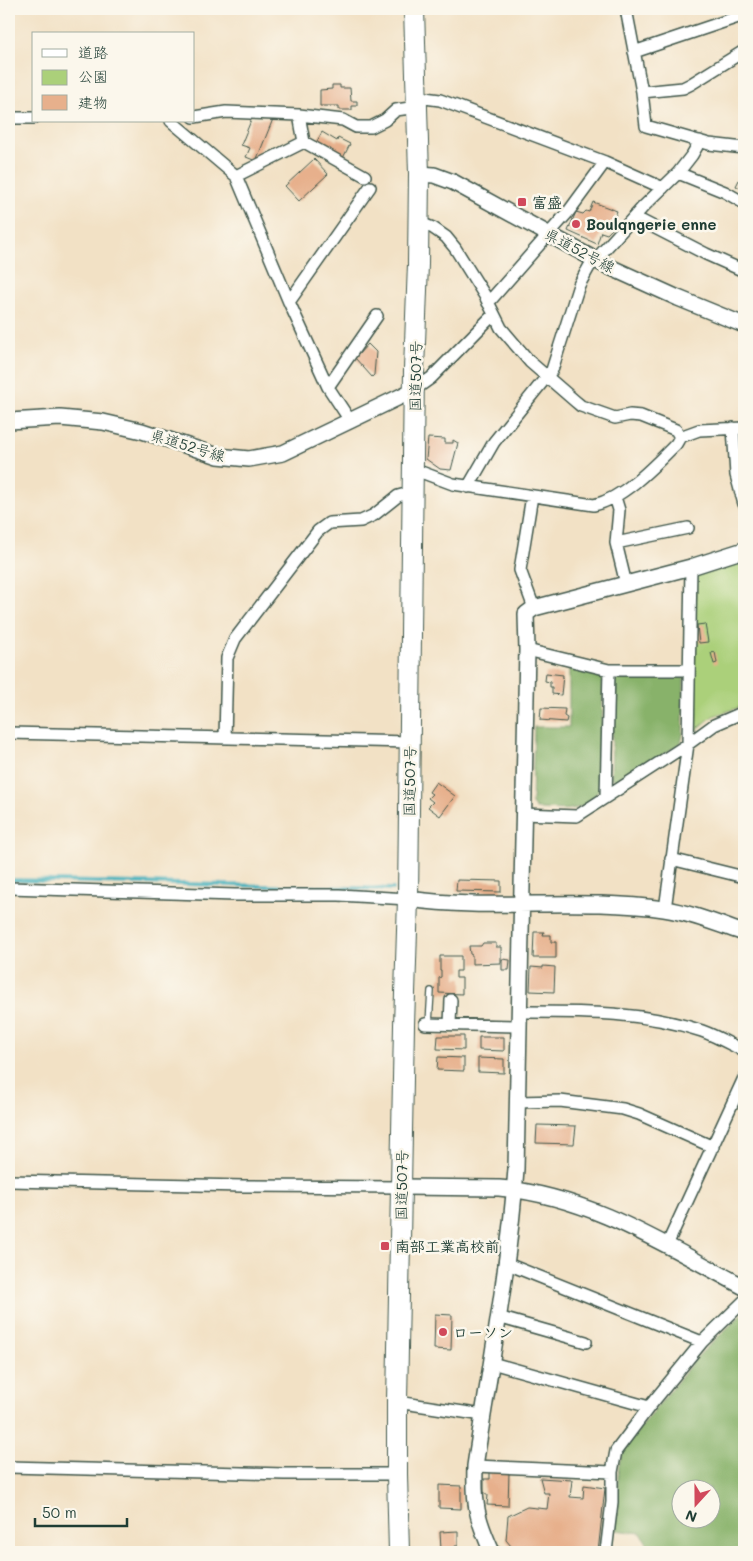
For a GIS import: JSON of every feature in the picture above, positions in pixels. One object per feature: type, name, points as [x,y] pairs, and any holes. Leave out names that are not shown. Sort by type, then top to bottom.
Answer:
[{"type":"highway","name":"国道507号","points":[[399,1552],[397,1402],[408,899],[414,390],[419,174],[414,9]]},
{"type":"street","points":[[624,9],[642,92],[646,126],[709,144],[744,148]]},
{"type":"street","points":[[634,52],[744,15]]},
{"type":"street","points":[[642,92],[683,88],[744,51]]},
{"type":"street","points":[[195,117],[226,112],[299,115],[343,120],[356,127],[371,127],[384,120],[396,110],[417,102],[440,100],[605,162],[663,188]]},
{"type":"street","points":[[299,115],[304,142]]},
{"type":"street","points":[[9,118],[32,118]]},
{"type":"street","points":[[172,122],[236,176],[328,387],[351,422]]},
{"type":"street","points":[[468,487],[494,442],[547,378],[557,358],[579,286],[595,260],[678,173],[700,141]]},
{"type":"street","points":[[304,142],[365,176]]},
{"type":"street","points":[[236,176],[304,142]]},
{"type":"street","points":[[488,303],[550,234],[605,162]]},
{"type":"street","points":[[678,173],[725,192],[744,203]]},
{"type":"street","name":"県道52号線","points":[[419,174],[434,175],[453,182],[595,260],[678,298],[744,324]]},
{"type":"street","points":[[290,302],[370,187]]},
{"type":"street","points":[[634,217],[706,254],[744,270]]},
{"type":"street","points":[[418,222],[433,228],[446,237],[455,248],[501,328],[547,378],[581,406],[615,418],[630,415],[641,416],[676,430],[680,437]]},
{"type":"street","points":[[414,390],[438,371],[493,315]]},
{"type":"street","points":[[328,387],[377,316]]},
{"type":"street","name":"県道52号線","points":[[9,421],[60,418],[103,422],[142,431],[218,456],[249,459],[283,453],[351,422],[414,390]]},
{"type":"street","points":[[413,469],[444,482],[468,487],[594,505],[615,497],[657,462],[676,444],[680,437],[699,430],[739,428],[736,475],[744,504]]},
{"type":"street","points":[[225,738],[227,658],[235,639],[318,531],[329,523],[361,522],[374,515],[398,496],[414,492]]},
{"type":"street","points":[[532,496],[520,570],[534,608]]},
{"type":"street","points":[[615,497],[618,504],[616,543],[626,584]]},
{"type":"street","points":[[616,543],[688,528]]},
{"type":"street","points":[[492,1552],[481,1527],[475,1506],[475,1466],[492,1363],[514,1189],[518,1102],[522,814],[527,650],[526,614],[534,608],[691,567],[744,550]]},
{"type":"street","points":[[665,909],[688,744],[691,567]]},
{"type":"street","points":[[527,650],[609,670],[689,670]]},
{"type":"street","points":[[606,797],[609,670]]},
{"type":"street","points":[[522,814],[577,816],[714,725],[744,713]]},
{"type":"street","points":[[9,732],[410,742]]},
{"type":"street","points":[[671,859],[744,878]]},
{"type":"street","points":[[9,888],[235,895],[339,895],[425,901],[521,904],[595,904],[665,909],[708,920],[744,933]]},
{"type":"street","points":[[450,1024],[452,1000]]},
{"type":"street","points":[[427,1024],[518,1019],[590,1012],[622,1014],[662,1021],[703,1032],[744,1051]]},
{"type":"street","points":[[667,1246],[744,1078]]},
{"type":"street","points":[[518,1102],[560,1101],[622,1109],[639,1114],[713,1147]]},
{"type":"street","points":[[9,1181],[514,1189],[593,1209],[616,1219],[744,1287]]},
{"type":"street","points":[[505,1263],[702,1342]]},
{"type":"street","points":[[606,1552],[612,1502],[612,1472],[616,1450],[702,1342],[744,1301]]},
{"type":"street","points":[[498,1317],[586,1342]]},
{"type":"street","points":[[492,1363],[649,1407]]},
{"type":"street","points":[[397,1402],[483,1415]]},
{"type":"street","points":[[475,1466],[612,1472]]},
{"type":"street","points":[[9,1468],[284,1474],[397,1474]]},
{"type":"lane","points":[[427,1024],[430,991]]},
{"type":"green space","points":[[744,561],[744,706],[713,716],[693,733],[695,577],[700,572]]},
{"type":"green space","points":[[569,667],[600,674],[603,679],[601,785],[589,802],[574,809],[536,809],[532,804],[534,727],[569,727]]},
{"type":"green space","points":[[617,674],[680,674],[684,678],[683,735],[681,743],[621,782],[611,778],[614,678]]},
{"type":"green space","points":[[744,1312],[744,1552],[652,1552],[641,1533],[615,1530],[619,1468],[624,1449],[696,1358]]},
{"type":"building","points":[[332,85],[340,85],[340,88],[350,88],[351,101],[357,101],[357,106],[352,106],[352,110],[339,110],[339,106],[320,106],[320,90],[332,89]]},
{"type":"building","points":[[252,118],[273,119],[256,161],[246,157],[250,148],[241,145]]},
{"type":"building","points":[[322,132],[337,141],[338,138],[350,144],[343,158],[316,143]]},
{"type":"building","points":[[314,159],[328,174],[299,201],[285,186]]},
{"type":"building","points":[[744,170],[744,190],[736,186]]},
{"type":"building","points":[[593,202],[617,211],[612,224],[615,226],[607,234],[601,232],[597,244],[568,231],[576,212],[583,214],[586,211],[589,212]]},
{"type":"building","points":[[368,344],[376,352],[374,375],[372,377],[355,358]]},
{"type":"building","points":[[428,438],[445,439],[445,443],[453,443],[453,440],[458,443],[451,470],[440,469],[426,459]]},
{"type":"building","points":[[705,624],[708,642],[699,643],[697,625]]},
{"type":"building","points":[[715,652],[717,663],[714,664],[711,653]]},
{"type":"building","points":[[546,673],[563,675],[561,695],[552,694],[550,682],[545,681]]},
{"type":"building","points":[[541,708],[565,709],[564,716],[567,718],[566,722],[540,720]]},
{"type":"building","points":[[436,782],[455,796],[440,816],[428,807],[433,802],[428,798],[432,794],[429,792]]},
{"type":"building","points":[[457,880],[501,881],[501,892],[456,891]]},
{"type":"building","points":[[534,932],[544,932],[543,935],[551,935],[551,942],[556,942],[556,958],[533,958]]},
{"type":"building","points":[[483,943],[496,943],[496,947],[501,947],[501,963],[472,964],[469,946],[481,946]]},
{"type":"building","points":[[440,956],[461,956],[461,971],[456,971],[456,978],[462,978],[462,994],[439,993],[439,978],[441,977]]},
{"type":"building","points":[[502,959],[510,960],[509,970],[502,970]]},
{"type":"building","points":[[543,966],[555,967],[554,992],[530,991],[531,967],[543,968]]},
{"type":"building","points":[[438,1036],[464,1036],[464,1050],[437,1049]]},
{"type":"building","points":[[479,1037],[504,1037],[504,1051],[479,1050]]},
{"type":"building","points":[[438,1057],[464,1058],[464,1071],[437,1070]]},
{"type":"building","points":[[478,1058],[504,1059],[504,1073],[478,1072]]},
{"type":"building","points":[[537,1125],[576,1126],[574,1144],[536,1143]]},
{"type":"building","name":"ローソン","points":[[435,1314],[452,1315],[451,1350],[434,1349]]},
{"type":"building","points":[[490,1471],[509,1472],[508,1506],[487,1505],[488,1495],[484,1492],[484,1479],[490,1479]]},
{"type":"building","points":[[540,1478],[572,1480],[570,1497],[583,1498],[584,1485],[605,1488],[598,1552],[516,1552],[506,1540],[508,1516],[527,1507],[547,1509],[549,1493],[544,1493]]},
{"type":"building","points":[[439,1485],[461,1486],[461,1509],[439,1508]]},
{"type":"building","points":[[458,1531],[458,1546],[455,1546],[455,1549],[441,1550],[440,1532]]},
{"type":"waterway","points":[[9,880],[393,889]]},
{"type":"place","name":"富盛","points":[[522,202]]},
{"type":"place","name":"Boulqngerie enne","points":[[576,224]]},
{"type":"place","name":"南部工業高校前","points":[[385,1246]]},
{"type":"place","name":"ローソン","points":[[443,1332]]}]
